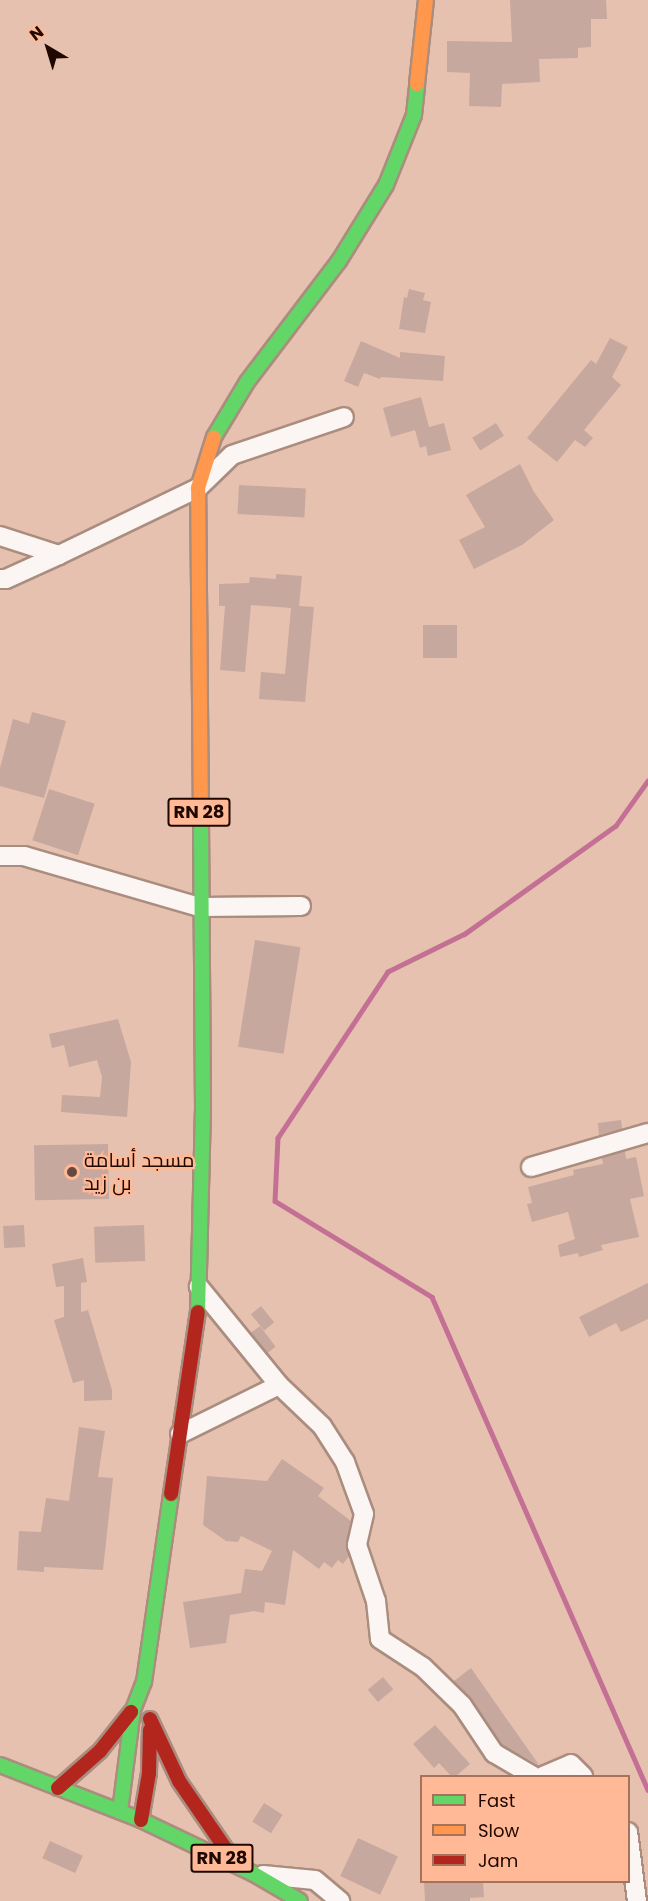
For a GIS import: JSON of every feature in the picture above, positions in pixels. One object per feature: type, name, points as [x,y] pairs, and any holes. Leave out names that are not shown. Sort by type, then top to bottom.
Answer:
[{"type":"main road","name":"RN 28","points":[[120,1811],[133,1710],[144,1682],[199,1287],[203,1108],[198,488],[215,434],[247,382],[339,261],[386,185],[414,115],[426,0]]},
{"type":"main road","name":"RN 28","points":[[141,1820],[149,1773],[150,1719],[144,1682]]},
{"type":"main road","points":[[0,1765],[58,1788],[100,1751],[133,1710]]},
{"type":"main road","points":[[150,1719],[179,1781],[237,1865]]},
{"type":"main road","name":"RN 28","points":[[58,1788],[141,1820],[237,1865],[300,1901]]},
{"type":"street","points":[[0,579],[6,579],[59,555],[198,488],[232,455],[344,417]]},
{"type":"street","points":[[0,536],[59,555]]},
{"type":"street","points":[[0,856],[24,856],[200,907],[301,906]]},
{"type":"street","points":[[531,1167],[648,1132]]},
{"type":"street","points":[[199,1287],[279,1385],[322,1426],[345,1462],[364,1514],[357,1545],[376,1601],[380,1639],[423,1667],[462,1705],[494,1753],[531,1775]]},
{"type":"street","points":[[180,1434],[279,1385]]},
{"type":"street","points":[[545,1775],[571,1764],[582,1775]]},
{"type":"street","points":[[630,1847],[637,1901]]},
{"type":"street","points":[[254,1874],[315,1880],[340,1901]]},
{"type":"building","points":[[510,0],[606,0],[607,19],[591,19],[591,47],[578,48],[578,58],[539,59],[540,82],[502,84],[501,107],[469,106],[470,73],[447,72],[447,41],[512,42]]},
{"type":"building","points":[[409,289],[425,293],[423,300],[431,302],[425,333],[399,329],[404,297],[407,298]]},
{"type":"building","points":[[610,338],[628,347],[612,377],[621,385],[584,430],[593,438],[585,447],[575,440],[557,462],[527,438],[591,360],[596,364]]},
{"type":"building","points":[[361,341],[400,358],[400,352],[445,356],[443,381],[381,377],[380,379],[364,373],[358,387],[344,381]]},
{"type":"building","points":[[421,397],[429,427],[444,423],[451,450],[428,456],[426,446],[420,448],[415,430],[391,437],[383,408]]},
{"type":"building","points":[[496,423],[504,436],[480,451],[472,438]]},
{"type":"building","points":[[520,464],[534,492],[554,520],[522,545],[474,569],[459,540],[485,527],[466,495]]},
{"type":"building","points":[[239,485],[306,489],[304,517],[237,514]]},
{"type":"building","points":[[276,574],[302,576],[299,606],[314,607],[305,702],[259,699],[261,672],[285,674],[291,608],[251,605],[245,672],[220,670],[225,606],[219,606],[219,584],[249,583],[250,577],[276,579]]},
{"type":"building","points":[[423,625],[457,625],[457,658],[423,658]]},
{"type":"building","points":[[32,712],[66,721],[44,798],[0,786],[0,768],[13,719],[29,724]]},
{"type":"building","points":[[49,789],[95,804],[78,855],[32,840]]},
{"type":"building","points":[[255,940],[300,947],[284,1054],[238,1047]]},
{"type":"building","points":[[118,1019],[131,1062],[127,1117],[61,1112],[62,1095],[100,1097],[102,1077],[97,1060],[69,1067],[64,1045],[52,1048],[49,1034]]},
{"type":"building","points":[[621,1120],[622,1129],[599,1135],[598,1123]]},
{"type":"building","name":"مسجد أسامة بن زيد","points":[[108,1144],[109,1199],[35,1200],[34,1145]]},
{"type":"building","points":[[625,1151],[626,1159],[636,1157],[644,1196],[630,1199],[639,1237],[601,1245],[603,1250],[579,1257],[578,1253],[560,1257],[558,1245],[575,1239],[568,1212],[532,1222],[527,1204],[532,1203],[528,1187],[574,1175],[573,1170],[603,1164],[602,1158]]},
{"type":"building","points":[[24,1225],[25,1247],[4,1248],[3,1226]]},
{"type":"building","points":[[144,1225],[145,1261],[95,1263],[94,1227]]},
{"type":"building","points":[[83,1258],[87,1282],[81,1283],[81,1312],[88,1310],[112,1390],[112,1400],[84,1401],[84,1380],[73,1383],[54,1320],[64,1317],[64,1286],[56,1287],[52,1264]]},
{"type":"building","points":[[648,1283],[648,1319],[621,1332],[616,1323],[589,1337],[579,1317]]},
{"type":"building","points":[[261,1306],[274,1322],[264,1331],[251,1314]]},
{"type":"building","points":[[260,1326],[276,1347],[267,1353],[251,1333]]},
{"type":"building","points":[[79,1427],[105,1431],[98,1477],[113,1478],[103,1570],[44,1567],[44,1572],[17,1570],[19,1531],[41,1532],[46,1498],[69,1501]]},
{"type":"building","points":[[282,1459],[324,1488],[318,1496],[351,1521],[346,1543],[349,1556],[343,1564],[338,1560],[332,1568],[324,1562],[319,1569],[293,1550],[285,1605],[265,1602],[264,1613],[254,1611],[230,1615],[226,1643],[190,1648],[183,1602],[241,1593],[245,1569],[262,1571],[272,1551],[241,1536],[238,1542],[226,1541],[203,1525],[207,1476],[267,1481]]},
{"type":"building","points":[[471,1668],[539,1765],[502,1745],[471,1699],[454,1681]]},
{"type":"building","points":[[383,1677],[393,1689],[378,1702],[368,1690]]},
{"type":"building","points":[[435,1725],[470,1764],[457,1775],[450,1775],[439,1763],[434,1768],[413,1744]]},
{"type":"building","points":[[264,1803],[283,1815],[271,1833],[252,1822]]},
{"type":"building","points":[[358,1838],[398,1857],[380,1895],[340,1876]]},
{"type":"building","points":[[50,1841],[83,1856],[75,1873],[42,1858]]},
{"type":"building","points":[[424,1883],[483,1883],[484,1897],[470,1898],[470,1901],[425,1901]]},
{"type":"waterway","points":[[648,781],[616,826],[465,934],[388,972],[278,1138],[275,1201],[432,1297],[648,1790]]},
{"type":"traffic: fast","points":[[214,437],[247,382],[339,261],[386,185],[414,115],[417,84]]},
{"type":"traffic: fast","points":[[198,1312],[203,1108],[201,818]]},
{"type":"traffic: fast","points":[[120,1811],[133,1710],[144,1682],[171,1494]]},
{"type":"traffic: fast","points":[[0,1765],[141,1820],[254,1874],[300,1901]]},
{"type":"traffic: slow","points":[[417,84],[426,0]]},
{"type":"traffic: slow","points":[[201,818],[198,488],[214,437]]},
{"type":"traffic: jam","points":[[171,1494],[198,1312]]},
{"type":"traffic: jam","points":[[58,1788],[100,1751],[131,1712]]},
{"type":"traffic: jam","points":[[150,1719],[179,1781],[236,1864]]},
{"type":"traffic: jam","points":[[141,1820],[149,1773],[150,1730]]},
{"type":"place","name":"مسجد أسامة بن زيد","points":[[72,1172]]}]
